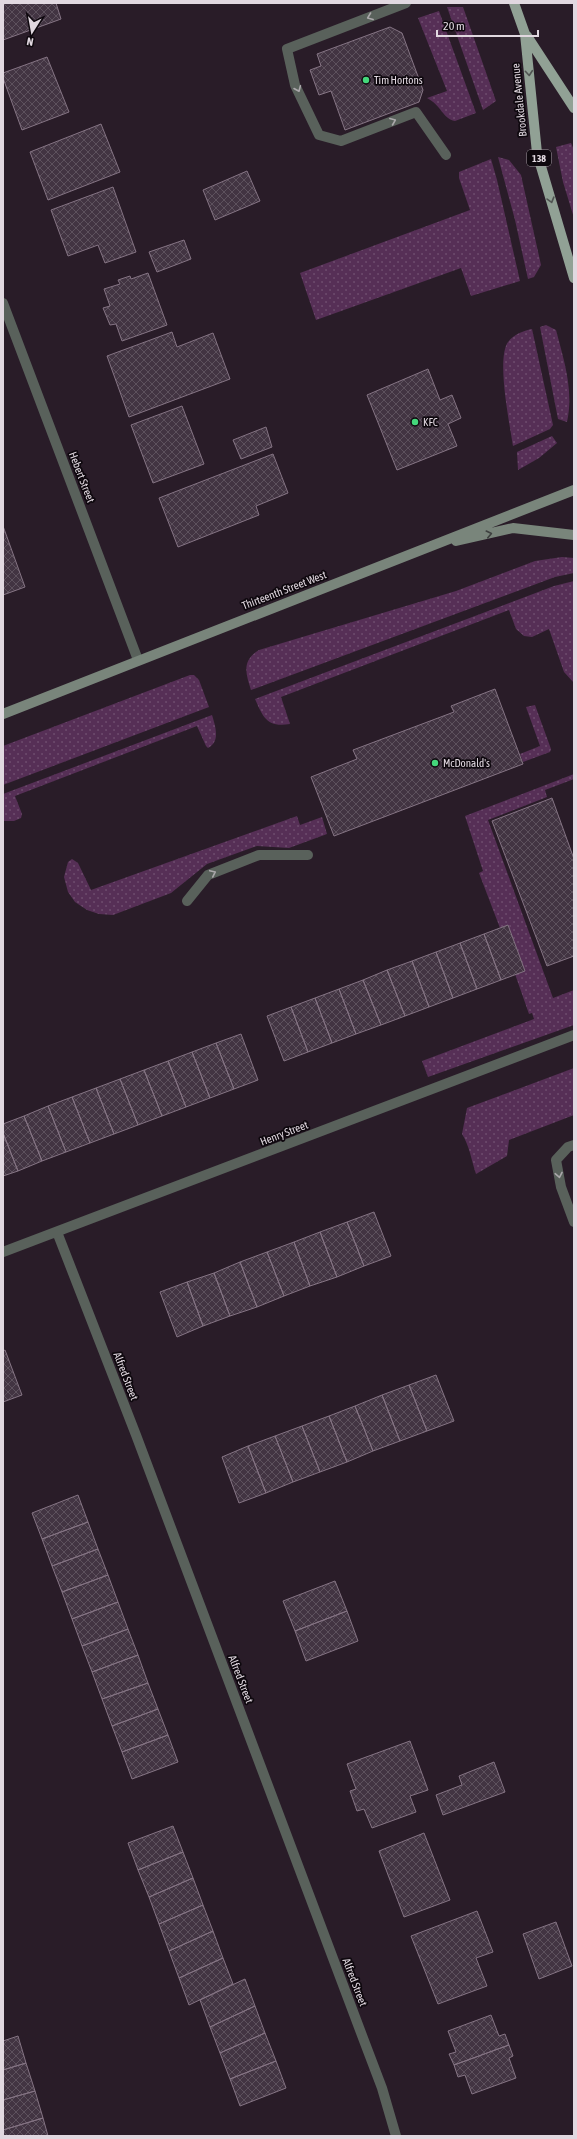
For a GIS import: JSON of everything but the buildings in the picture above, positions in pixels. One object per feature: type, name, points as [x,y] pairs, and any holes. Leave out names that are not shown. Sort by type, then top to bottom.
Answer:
[{"type":"main road","name":"Brookdale Avenue","points":[[514,3],[525,34],[537,153],[574,278]]},
{"type":"main road","name":"Brookdale Avenue","points":[[525,34],[574,108]]},
{"type":"street","points":[[406,3],[287,49],[295,85],[319,135],[341,141],[416,112],[446,155]]},
{"type":"street","name":"Hebert Street","points":[[3,303],[138,660]]},
{"type":"street","name":"Thirteenth Street West","points":[[3,714],[95,680],[138,660],[574,490]]},
{"type":"street","points":[[423,549],[513,528],[574,535]]},
{"type":"street","points":[[187,901],[208,875],[259,855],[308,855]]},
{"type":"street","name":"Henry Street","points":[[3,1252],[574,1035]]},
{"type":"street","points":[[574,1145],[568,1147],[556,1160],[561,1187],[574,1222]]},
{"type":"street","name":"Alfred Street","points":[[57,1232],[136,1435],[358,2024],[382,2088],[396,2136]]},
{"type":"shaded area","points":[[447,7],[463,7],[496,101],[483,110]]},
{"type":"shaded area","points":[[439,11],[476,113],[455,121],[448,118],[436,104],[427,98],[447,91],[418,18]]},
{"type":"shaded area","points":[[571,143],[574,150],[574,218],[563,182],[556,147]]},
{"type":"shaded area","points":[[498,157],[509,160],[521,175],[541,265],[534,277],[528,279],[515,220]]},
{"type":"shaded area","points":[[491,159],[520,281],[471,296],[461,268],[316,320],[300,273],[470,210],[459,178],[459,172]]},
{"type":"shaded area","points":[[546,325],[556,330],[565,364],[569,387],[569,410],[567,422],[558,419],[540,327]]},
{"type":"shaded area","points":[[532,329],[553,425],[550,429],[513,446],[505,392],[503,362],[508,342],[516,335]]},
{"type":"shaded area","points":[[552,436],[557,443],[539,458],[518,470],[517,452]]},
{"type":"shaded area","points":[[562,557],[574,558],[574,573],[555,577],[251,690],[246,668],[247,663],[253,654],[259,650],[456,591],[535,561]]},
{"type":"shaded area","points":[[574,581],[574,683],[564,672],[549,629],[532,637],[524,636],[516,629],[509,610],[281,697],[290,724],[282,725],[271,723],[264,716],[255,699],[554,586]]},
{"type":"shaded area","points":[[190,675],[194,675],[199,680],[209,707],[3,785],[3,746]]},
{"type":"shaded area","points":[[535,705],[551,749],[550,752],[523,762],[520,754],[540,746],[526,707]]},
{"type":"shaded area","points":[[212,715],[216,738],[215,742],[208,748],[197,726],[15,796],[22,814],[21,818],[14,821],[3,821],[3,794]]},
{"type":"shaded area","points":[[574,774],[574,779],[545,790],[547,797],[488,820],[553,998],[574,990],[574,1025],[428,1077],[422,1061],[534,1019],[532,1013],[529,1014],[515,974],[525,971],[508,925],[500,928],[479,873],[483,871],[465,816]]},
{"type":"shaded area","points":[[297,816],[300,825],[322,817],[327,834],[289,848],[257,846],[207,864],[171,893],[113,915],[99,914],[87,910],[75,902],[68,892],[64,877],[68,862],[72,859],[78,863],[91,890]]},
{"type":"shaded area","points":[[574,1068],[574,1115],[509,1140],[507,1156],[476,1174],[469,1148],[462,1134],[467,1108]]},
{"type":"place","name":"Tim Hortons","points":[[366,80]]},
{"type":"place","name":"KFC","points":[[415,422]]},
{"type":"place","name":"McDonald's","points":[[435,763]]}]
